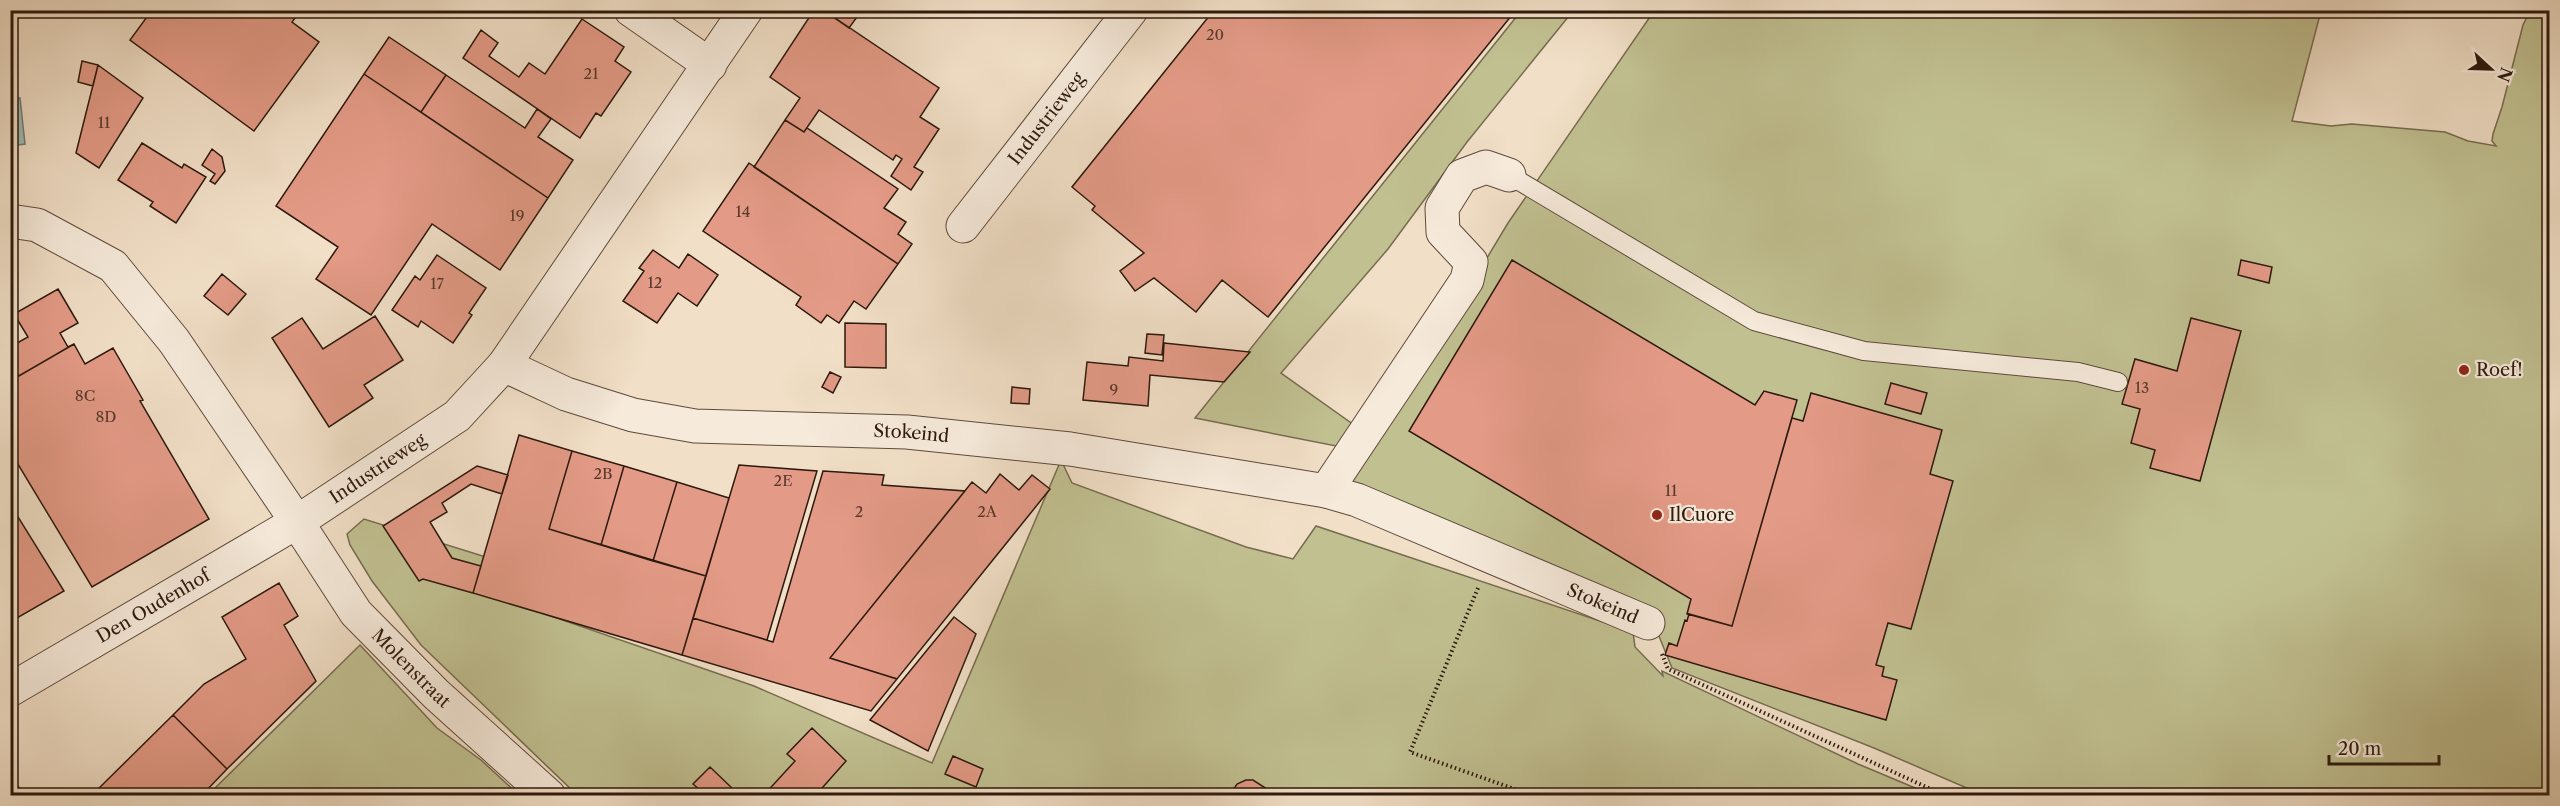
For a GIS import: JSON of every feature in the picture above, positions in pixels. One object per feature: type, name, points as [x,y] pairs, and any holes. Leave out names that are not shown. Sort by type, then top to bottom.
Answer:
[{"type":"street","points":[[631,10],[710,65]]},
{"type":"street","name":"Industrieweg","points":[[297,522],[457,416],[504,365],[746,10]]},
{"type":"street","name":"Industrieweg","points":[[963,226],[1131,10]]},
{"type":"street","points":[[1326,491],[1467,280],[1471,262],[1443,232],[1442,208],[1462,176],[1486,167],[1509,175]]},
{"type":"street","points":[[10,221],[37,225],[112,266],[174,341],[297,522]]},
{"type":"street","name":"Stokeind","points":[[504,365],[566,394],[633,415],[694,426],[906,432],[1070,449],[1326,491],[1357,500],[1648,623]]},
{"type":"street","name":"Den Oudenhof","points":[[10,690],[297,522]]},
{"type":"street","name":"Molenstraat","points":[[297,522],[356,613],[436,694],[549,795]]},
{"type":"lane","points":[[1509,175],[1754,321],[1864,351],[2078,372],[2118,382]]},
{"type":"path","points":[[1491,556],[1410,752],[1534,795]]},
{"type":"path","name":"Stokeind","points":[[1648,623],[1668,669],[1946,795]]},
{"type":"path","points":[[1926,795],[1929,788]]},
{"type":"shaded area","points":[[1521,11],[1573,11],[1467,142],[1388,249],[1281,373],[1354,425],[1341,447],[1195,418]]},
{"type":"shaded area","points":[[1654,11],[2321,11],[2292,121],[2331,126],[2352,124],[2445,132],[2468,141],[2496,146],[2492,141],[2493,134],[2523,25],[2530,11],[2549,11],[2549,795],[1983,795],[1874,748],[1672,668],[1647,607],[1351,484],[1508,223]]},
{"type":"shaded area","points":[[1061,460],[1072,483],[1246,547],[1293,559],[1316,526],[1633,632],[1635,647],[1663,676],[1662,671],[1858,764],[1932,795],[577,795],[421,645],[372,581],[350,545],[347,534],[364,519],[489,558],[478,591],[754,686],[932,763]]},
{"type":"shaded area","points":[[360,645],[437,728],[481,760],[519,795],[208,795]]},
{"type":"shaded area","points":[[11,777],[25,795],[11,795]]},
{"type":"water","points":[[11,98],[20,98],[25,144],[11,146]]},
{"type":"building","points":[[152,10],[301,10],[292,22],[319,42],[254,131],[130,40]]},
{"type":"building","points":[[814,10],[823,10],[939,88],[920,117],[939,129],[914,167],[923,172],[911,190],[891,176],[902,159],[896,155],[893,160],[819,110],[804,132],[785,120],[800,98],[770,77]]},
{"type":"building","points":[[823,10],[862,10],[849,28]]},
{"type":"building","points":[[1214,10],[1516,10],[1268,317],[1222,280],[1196,312],[1154,278],[1135,291],[1120,271],[1144,253],[1092,210],[1095,206],[1072,187]]},
{"type":"building","points":[[582,19],[624,47],[615,61],[631,72],[601,116],[596,113],[580,138],[463,58],[481,30],[498,43],[489,56],[519,77],[529,63],[545,74]]},
{"type":"building","points":[[389,37],[446,75],[421,112],[364,74]]},
{"type":"building","points":[[82,61],[98,65],[93,86],[78,82]]},
{"type":"building","points":[[98,65],[143,98],[99,168],[76,153]]},
{"type":"building","points":[[364,74],[548,198],[500,270],[432,224],[371,315],[316,279],[338,247],[276,206]]},
{"type":"building","points":[[446,75],[525,128],[537,109],[551,119],[538,137],[573,160],[548,198],[421,112]]},
{"type":"building","points":[[785,120],[804,132],[807,128],[898,189],[884,208],[906,222],[898,234],[912,244],[898,264],[754,167]]},
{"type":"building","points":[[142,143],[182,168],[184,164],[206,177],[176,223],[150,206],[153,202],[118,180]]},
{"type":"building","points":[[212,149],[222,157],[225,171],[215,184],[210,181],[215,174],[202,165]]},
{"type":"building","points":[[749,163],[898,264],[866,309],[854,301],[839,323],[827,315],[821,323],[796,305],[801,297],[703,231]]},
{"type":"building","points":[[653,250],[679,268],[688,254],[718,275],[697,306],[678,293],[657,323],[623,301],[644,271],[639,268]]},
{"type":"building","points":[[437,255],[486,288],[469,313],[472,315],[453,343],[421,321],[418,327],[392,310],[415,276],[420,280]]},
{"type":"building","name":"IlCuore","points":[[1512,260],[1755,405],[1764,391],[1797,400],[1732,626],[1687,614],[1691,599],[1409,431]]},
{"type":"building","points":[[2241,260],[2272,267],[2269,283],[2238,275]]},
{"type":"building","points":[[222,274],[246,294],[228,315],[204,296]]},
{"type":"building","points":[[58,289],[78,323],[60,333],[68,347],[74,344],[19,376],[10,360],[10,347],[28,337],[14,314]]},
{"type":"building","points":[[375,316],[403,360],[364,385],[373,398],[329,427],[272,338],[302,318],[323,349]]},
{"type":"building","points":[[2191,318],[2241,331],[2200,481],[2150,468],[2155,450],[2131,443],[2140,409],[2122,404],[2135,359],[2177,371]]},
{"type":"building","points":[[845,323],[886,324],[886,368],[845,367]]},
{"type":"building","points":[[1147,334],[1164,335],[1162,355],[1145,353]]},
{"type":"building","points":[[1164,343],[1250,352],[1224,382],[1150,375],[1148,406],[1083,400],[1087,362],[1128,366],[1129,357],[1163,361]]},
{"type":"building","points":[[74,344],[85,364],[113,348],[143,400],[140,401],[209,519],[92,587],[10,451],[10,381]]},
{"type":"building","points":[[830,372],[841,377],[833,393],[822,387]]},
{"type":"building","points":[[1891,383],[1927,393],[1921,414],[1885,404]]},
{"type":"building","points":[[1012,387],[1030,389],[1029,404],[1011,403]]},
{"type":"building","points":[[1811,393],[1942,430],[1930,474],[1953,481],[1911,629],[1888,623],[1876,665],[1884,667],[1882,676],[1897,680],[1886,720],[1665,655],[1669,643],[1677,646],[1689,614],[1732,626],[1792,418],[1803,421]]},
{"type":"building","points":[[519,435],[572,451],[549,529],[706,576],[682,655],[473,593]]},
{"type":"building","points":[[572,451],[624,466],[601,545],[549,529]]},
{"type":"building","points":[[739,465],[817,471],[767,640],[693,618]]},
{"type":"building","points":[[477,466],[508,475],[502,494],[471,484],[442,503],[447,512],[430,522],[452,558],[481,566],[473,593],[423,579],[419,581],[383,526]]},
{"type":"building","points":[[624,466],[677,482],[653,561],[601,545]]},
{"type":"building","points":[[823,471],[884,475],[882,485],[965,491],[830,658],[897,679],[871,711],[682,655],[693,618],[773,642]]},
{"type":"building","points":[[1000,474],[1019,490],[1032,475],[1050,489],[897,679],[830,658],[972,482],[986,493]]},
{"type":"building","points":[[677,482],[729,498],[706,576],[653,561]]},
{"type":"building","points":[[10,504],[64,591],[10,622]]},
{"type":"building","points":[[279,583],[298,616],[284,625],[316,681],[227,769],[173,715],[204,684],[246,659],[222,617]]},
{"type":"building","points":[[954,617],[976,634],[928,751],[870,720]]},
{"type":"building","points":[[173,715],[227,769],[201,796],[91,796]]},
{"type":"building","points":[[812,728],[846,761],[815,796],[763,796],[795,761],[787,754]]},
{"type":"building","points":[[953,756],[983,769],[976,787],[945,774]]},
{"type":"building","points":[[710,767],[734,790],[729,796],[698,796],[701,791],[693,784]]},
{"type":"building","points":[[1253,780],[1267,789],[1270,796],[1229,796],[1237,784]]},
{"type":"place","name":"Roef!","points":[[2464,370]]},
{"type":"place","name":"IlCuore","points":[[1657,515]]}]
